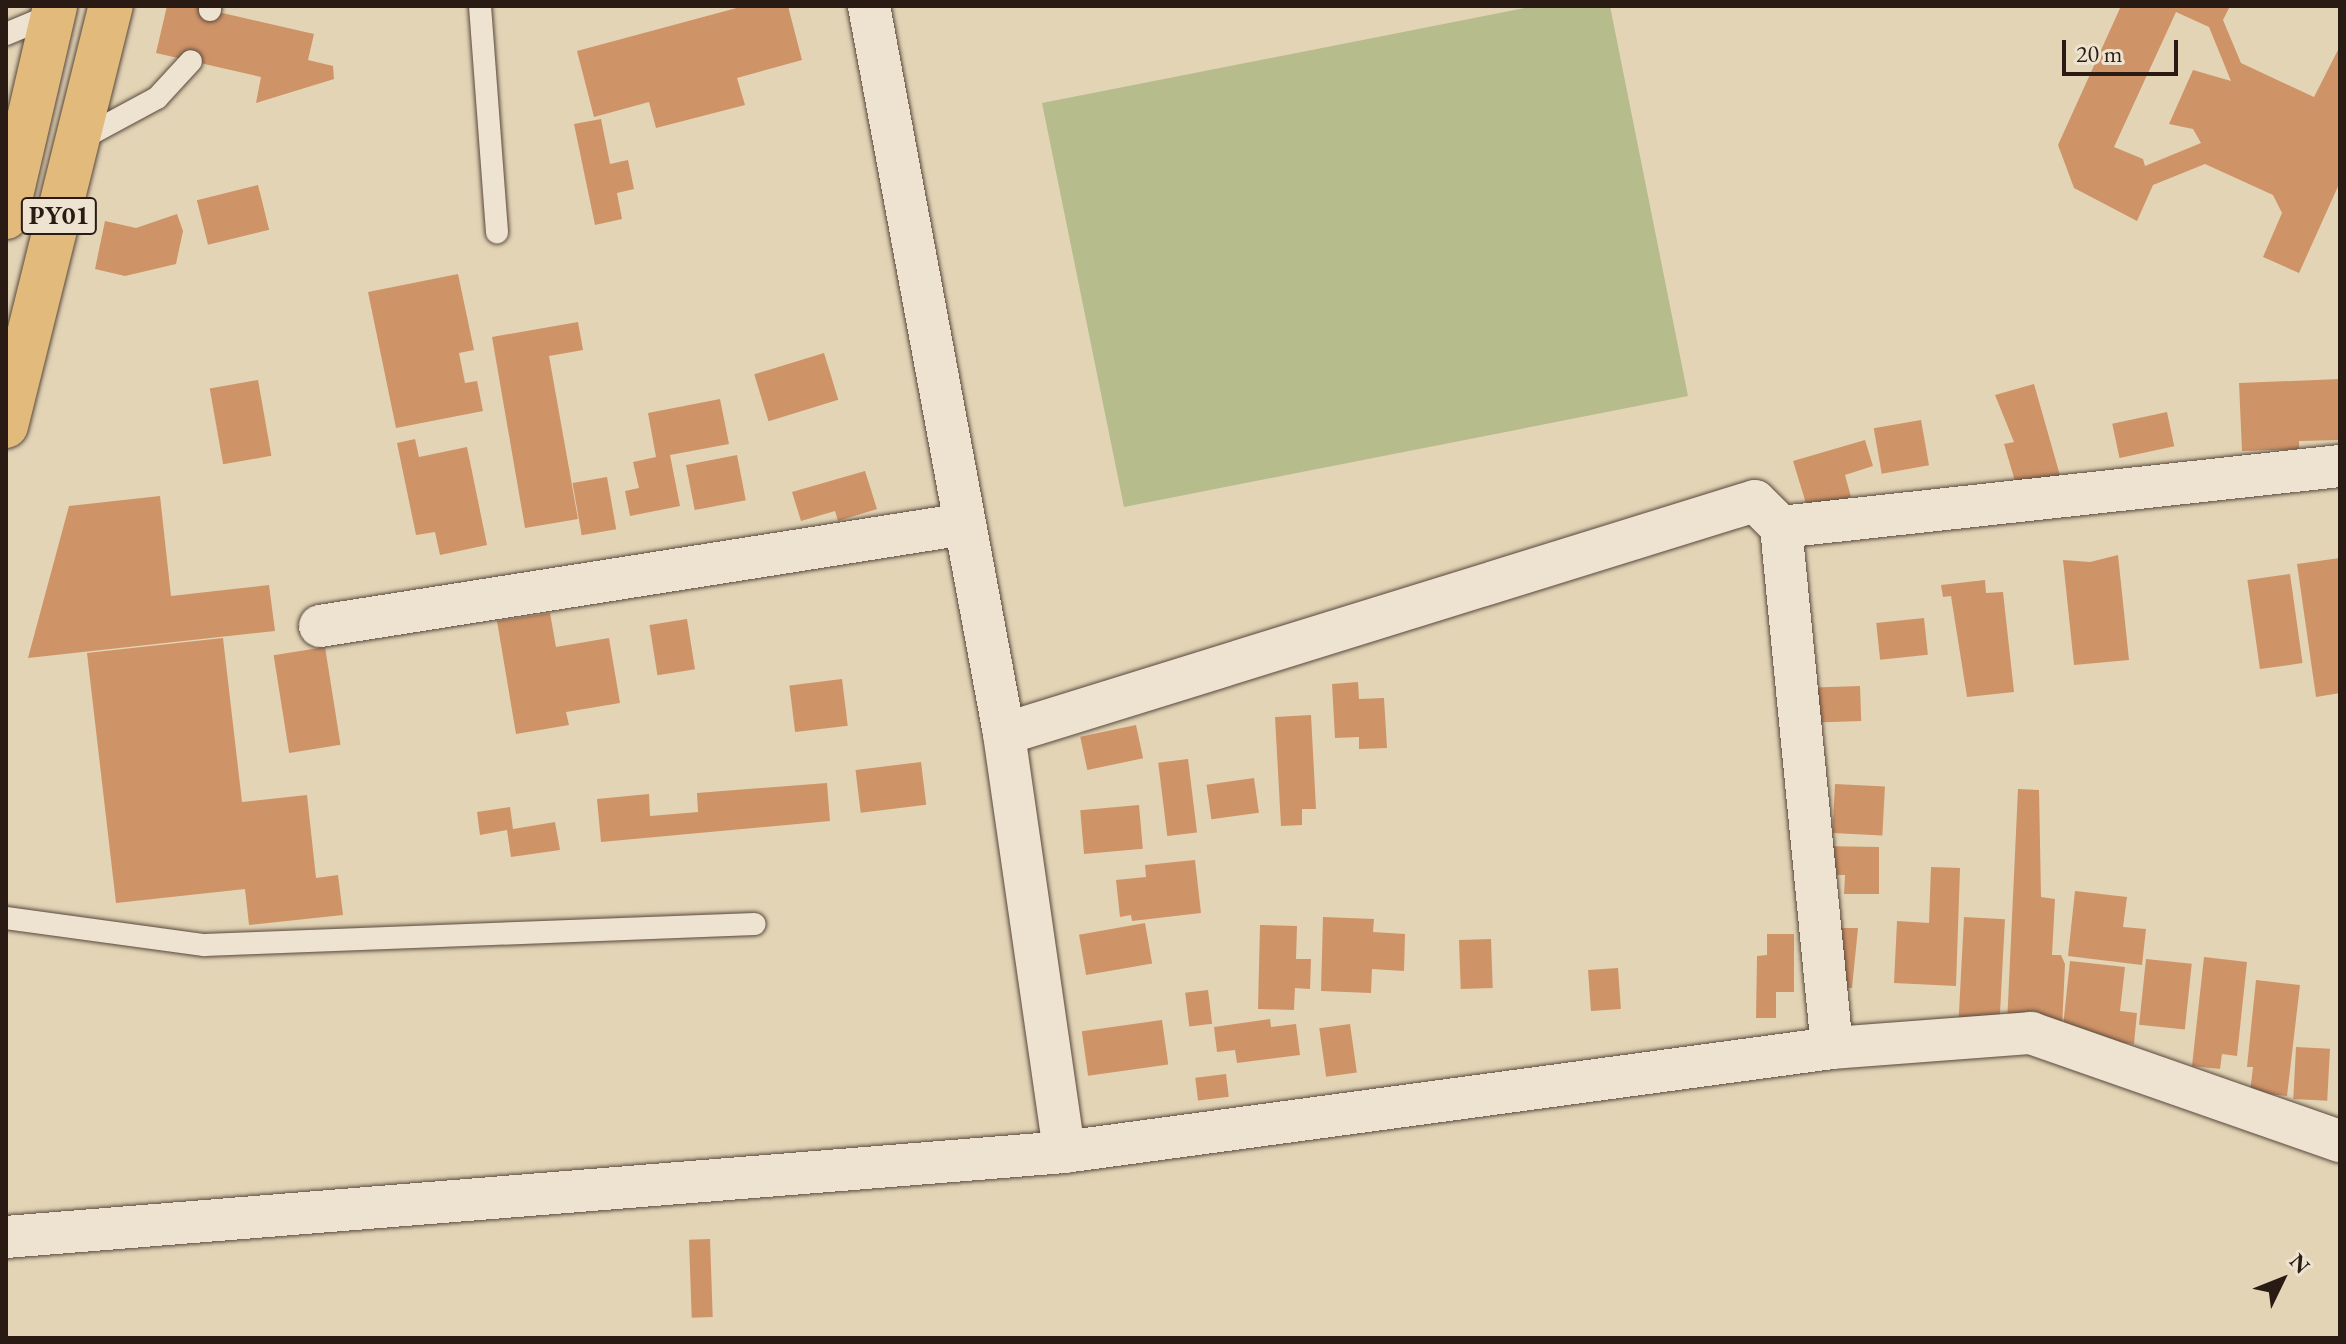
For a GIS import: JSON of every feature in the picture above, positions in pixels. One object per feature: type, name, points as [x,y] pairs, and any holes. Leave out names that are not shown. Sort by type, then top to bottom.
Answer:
[{"type":"highway","name":"PY01","points":[[6,426],[111,6]]},
{"type":"highway","name":"PY01","points":[[6,217],[55,10]]},
{"type":"street","points":[[869,6],[1004,734],[1064,1152]]},
{"type":"street","points":[[1781,527],[2340,466]]},
{"type":"street","points":[[1004,734],[1755,501],[1781,527],[1832,1048]]},
{"type":"street","points":[[320,626],[965,524]]},
{"type":"street","points":[[6,1237],[1064,1152],[1832,1048],[2031,1033],[2340,1141]]},
{"type":"lane","points":[[480,6],[497,232]]},
{"type":"lane","points":[[6,34],[55,10]]},
{"type":"lane","points":[[78,141],[157,98],[191,61]]},
{"type":"lane","points":[[6,918],[204,945],[755,924]]},
{"type":"green space","points":[[1535,6],[1610,6],[1688,396],[1124,507],[1042,103]]},
{"type":"building","points":[[167,6],[192,6],[314,34],[308,60],[333,66],[334,79],[256,103],[261,77],[156,53]]},
{"type":"building","points":[[744,6],[788,6],[802,60],[737,78],[745,105],[656,128],[649,102],[594,117],[577,51]]},
{"type":"building","points":[[2121,6],[2230,6],[2223,20],[2241,63],[2314,97],[2340,46],[2340,182],[2299,273],[2263,257],[2282,213],[2273,195],[2205,164],[2153,185],[2137,221],[2074,188],[2058,145]],"holes":[[[2176,12],[2209,27],[2231,81],[2193,70],[2169,124],[2193,129],[2201,143],[2145,166],[2143,159],[2114,147]]]},
{"type":"building","points":[[601,119],[610,164],[628,160],[634,189],[617,193],[622,219],[595,225],[574,124]]},
{"type":"building","points":[[258,185],[269,230],[208,245],[197,200]]},
{"type":"building","points":[[177,214],[183,231],[176,264],[125,276],[95,269],[105,221],[136,228]]},
{"type":"building","points":[[458,274],[474,350],[459,353],[465,383],[477,381],[483,411],[396,428],[368,292]]},
{"type":"building","points":[[578,322],[583,350],[549,356],[578,519],[525,528],[492,337]]},
{"type":"building","points":[[824,353],[838,400],[769,421],[754,374]]},
{"type":"building","points":[[2340,379],[2340,440],[2299,441],[2299,449],[2242,451],[2239,383]]},
{"type":"building","points":[[258,380],[271,456],[223,464],[210,389]]},
{"type":"building","points":[[2034,384],[2061,479],[2018,491],[2004,444],[2014,442],[1995,395]]},
{"type":"building","points":[[720,399],[729,444],[670,455],[680,506],[630,516],[625,491],[639,488],[633,462],[656,457],[648,413]]},
{"type":"building","points":[[2167,412],[2174,446],[2120,458],[2112,424]]},
{"type":"building","points":[[1921,420],[1929,465],[1882,474],[1874,428]]},
{"type":"building","points":[[415,439],[419,457],[467,447],[487,545],[440,555],[435,532],[416,535],[397,443]]},
{"type":"building","points":[[1865,440],[1873,466],[1845,475],[1851,497],[1808,510],[1793,461]]},
{"type":"building","points":[[737,455],[746,500],[695,510],[686,465]]},
{"type":"building","points":[[865,471],[877,509],[838,521],[835,511],[801,521],[792,492]]},
{"type":"building","points":[[607,477],[616,529],[582,535],[573,483]]},
{"type":"building","points":[[160,496],[171,596],[269,585],[275,631],[28,658],[69,506]]},
{"type":"building","points":[[2118,555],[2129,660],[2074,665],[2063,560],[2090,562]]},
{"type":"building","points":[[2340,558],[2340,693],[2316,697],[2297,564]]},
{"type":"building","points":[[2290,574],[2303,663],[2260,669],[2247,580]]},
{"type":"building","points":[[1985,580],[1986,593],[2003,592],[2014,692],[1967,697],[1951,596],[1943,597],[1941,585]]},
{"type":"building","points":[[550,613],[556,647],[609,638],[620,703],[566,712],[569,725],[516,734],[497,621]]},
{"type":"building","points":[[1924,618],[1928,655],[1880,660],[1876,623]]},
{"type":"building","points":[[687,619],[695,669],[657,675],[649,625]]},
{"type":"building","points":[[223,638],[242,802],[307,795],[316,878],[338,875],[343,915],[249,925],[245,889],[116,903],[87,653]]},
{"type":"building","points":[[325,647],[340,745],[289,753],[274,655]]},
{"type":"building","points":[[842,679],[848,726],[795,732],[789,685]]},
{"type":"building","points":[[1358,682],[1359,699],[1384,698],[1387,748],[1359,749],[1359,737],[1335,738],[1332,684]]},
{"type":"building","points":[[1860,686],[1861,721],[1816,723],[1815,688]]},
{"type":"building","points":[[1311,715],[1316,809],[1302,809],[1302,825],[1281,826],[1275,717]]},
{"type":"building","points":[[1136,725],[1143,758],[1087,770],[1080,737]]},
{"type":"building","points":[[1188,759],[1197,832],[1167,836],[1158,763]]},
{"type":"building","points":[[921,762],[926,805],[861,813],[855,770]]},
{"type":"building","points":[[1254,778],[1259,813],[1211,819],[1206,785]]},
{"type":"building","points":[[827,783],[830,821],[601,842],[597,799],[649,794],[650,816],[698,812],[697,793]]},
{"type":"building","points":[[1835,784],[1885,787],[1882,836],[1832,833]]},
{"type":"building","points":[[2018,789],[2039,790],[2041,897],[2055,899],[2052,955],[2061,955],[2065,964],[2062,1028],[2007,1025]]},
{"type":"building","points":[[1139,805],[1143,849],[1084,854],[1080,810]]},
{"type":"building","points":[[510,807],[513,829],[555,822],[560,850],[511,857],[507,830],[480,835],[477,812]]},
{"type":"building","points":[[1818,846],[1879,847],[1879,894],[1844,894],[1845,875],[1818,875]]},
{"type":"building","points":[[1195,860],[1201,913],[1132,921],[1131,915],[1120,917],[1116,880],[1146,877],[1145,865]]},
{"type":"building","points":[[1931,867],[1960,868],[1956,986],[1894,983],[1897,921],[1929,923]]},
{"type":"building","points":[[2075,891],[2127,897],[2123,927],[2146,929],[2142,965],[2068,956]]},
{"type":"building","points":[[1323,917],[1374,919],[1373,932],[1405,934],[1404,971],[1372,969],[1371,993],[1321,991]]},
{"type":"building","points":[[1964,917],[2005,919],[2000,1021],[1959,1019]]},
{"type":"building","points":[[1145,923],[1152,963],[1086,975],[1079,935]]},
{"type":"building","points":[[1260,925],[1297,926],[1296,959],[1311,959],[1310,989],[1295,988],[1294,1010],[1258,1009]]},
{"type":"building","points":[[1828,928],[1858,928],[1852,988],[1828,988]]},
{"type":"building","points":[[1767,934],[1794,934],[1794,992],[1776,992],[1776,1018],[1756,1018],[1757,956],[1767,955]]},
{"type":"building","points":[[1491,939],[1493,988],[1461,989],[1459,940]]},
{"type":"building","points":[[2204,957],[2247,962],[2237,1056],[2222,1054],[2220,1069],[2192,1066]]},
{"type":"building","points":[[2146,959],[2192,964],[2185,1029],[2139,1025]]},
{"type":"building","points":[[2070,961],[2125,967],[2120,1011],[2137,1013],[2134,1044],[2062,1036]]},
{"type":"building","points":[[1618,968],[1621,1009],[1591,1011],[1588,970]]},
{"type":"building","points":[[2256,980],[2300,985],[2287,1096],[2250,1092],[2253,1067],[2247,1067]]},
{"type":"building","points":[[1208,990],[1212,1024],[1189,1027],[1185,993]]},
{"type":"building","points":[[1270,1019],[1271,1027],[1296,1024],[1300,1055],[1237,1063],[1235,1050],[1217,1052],[1214,1027]]},
{"type":"building","points":[[1162,1020],[1168,1065],[1088,1076],[1082,1031]]},
{"type":"building","points":[[1350,1024],[1357,1073],[1326,1077],[1319,1028]]},
{"type":"building","points":[[2296,1047],[2330,1049],[2327,1101],[2293,1099]]},
{"type":"building","points":[[1226,1074],[1229,1097],[1198,1101],[1195,1078]]},
{"type":"building","points":[[710,1239],[713,1317],[692,1318],[689,1240]]}]
